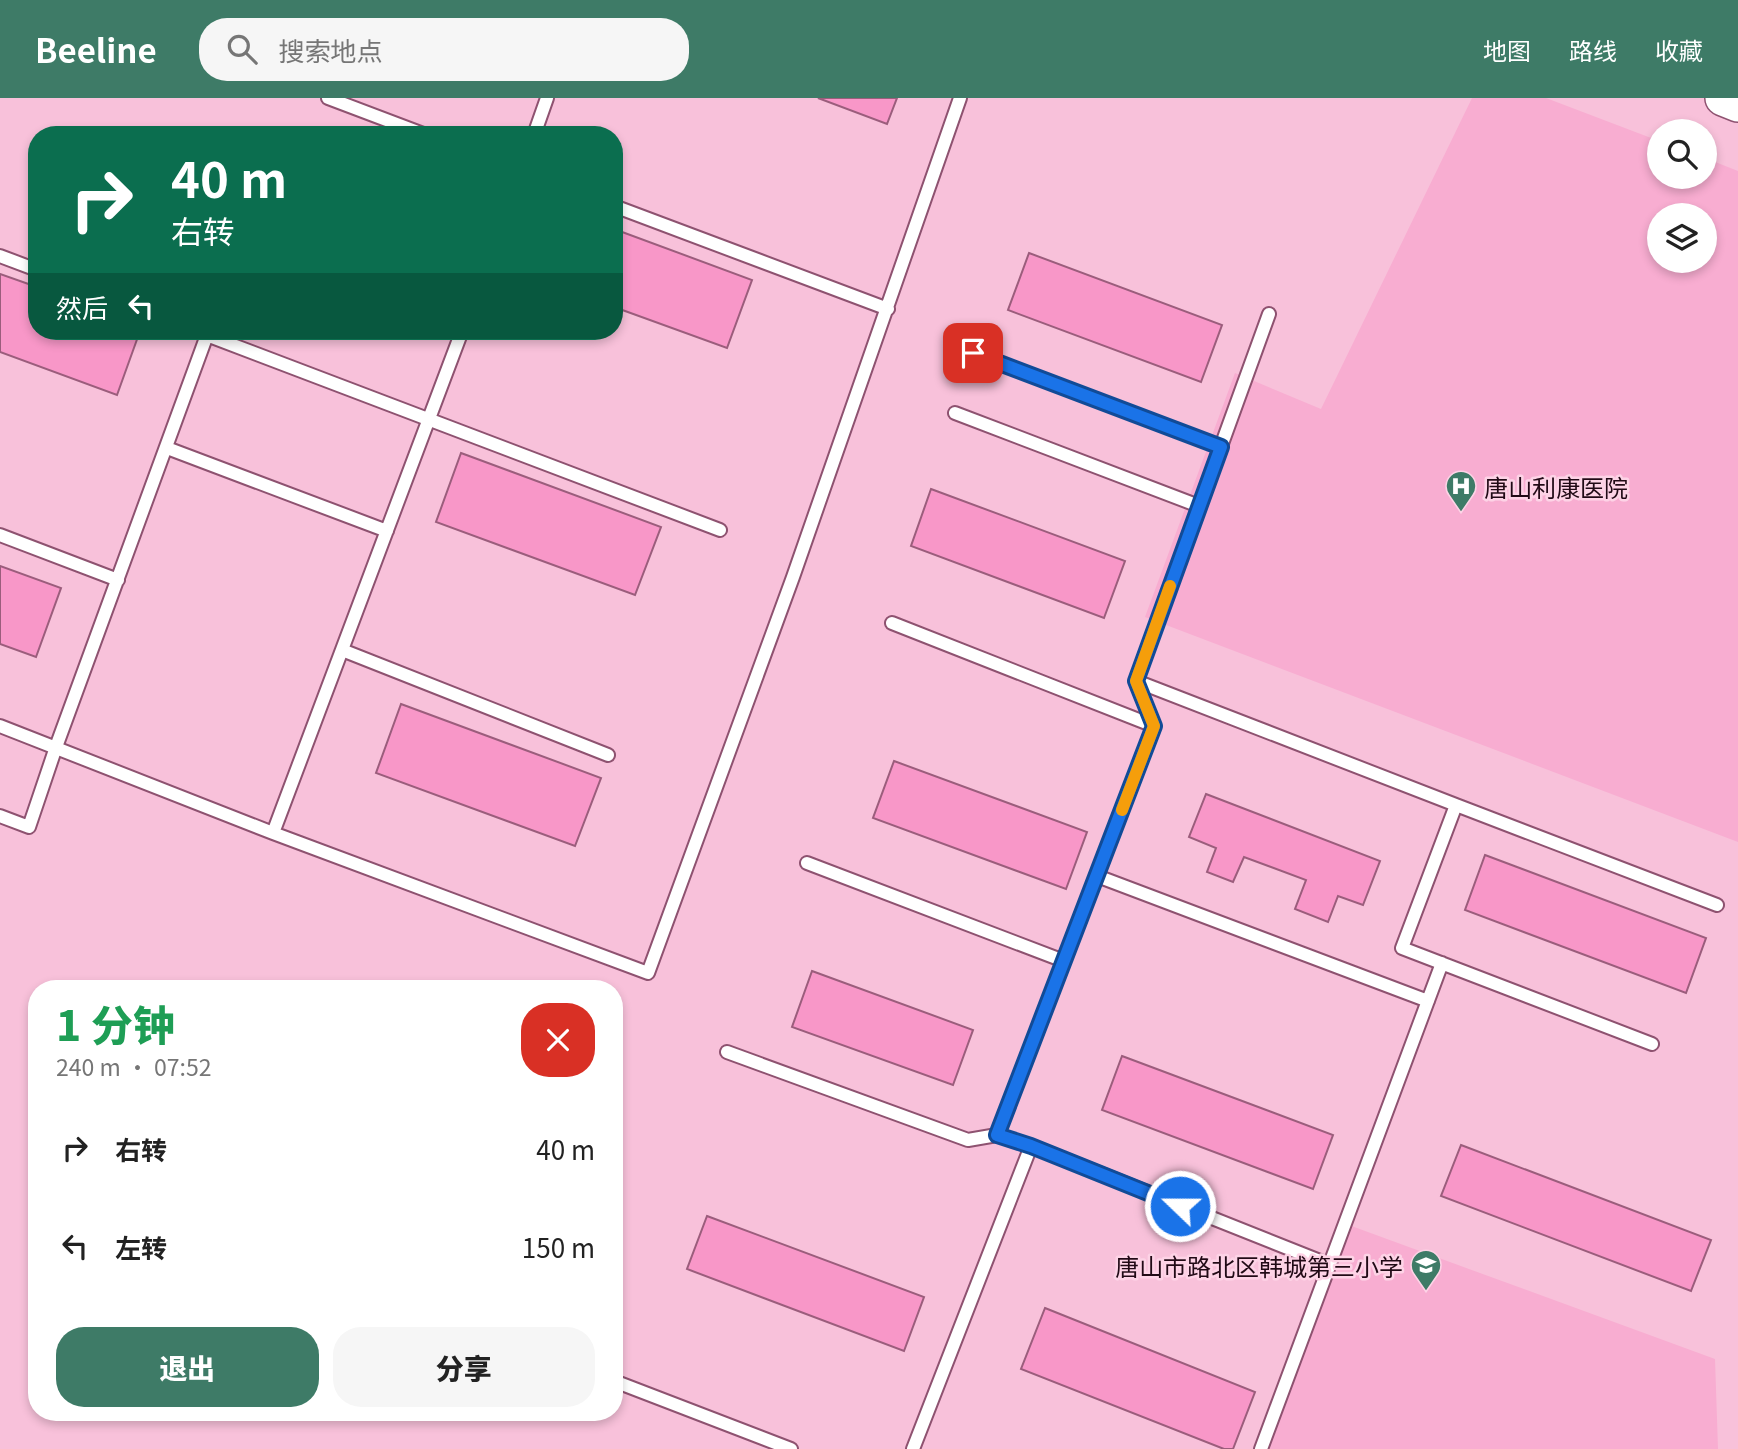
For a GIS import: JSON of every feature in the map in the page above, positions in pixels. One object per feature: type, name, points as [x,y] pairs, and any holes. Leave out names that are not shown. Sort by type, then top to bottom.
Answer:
[{"type":"main road","points":[[1723,98],[1738,104]]},
{"type":"lane","points":[[328,98],[403,126]]},
{"type":"lane","points":[[364,111],[369,98]]},
{"type":"lane","points":[[537,126],[547,98]]},
{"type":"lane","points":[[0,726],[274,833],[648,973],[793,577],[960,98]]},
{"type":"lane","points":[[623,208],[888,309]]},
{"type":"lane","points":[[0,256],[28,267]]},
{"type":"lane","points":[[997,1135],[1154,726],[1136,681],[1269,314]]},
{"type":"lane","points":[[0,816],[29,827],[55,747],[167,448],[200,340]]},
{"type":"lane","points":[[220,340],[720,530]]},
{"type":"lane","points":[[274,833],[459,340]]},
{"type":"lane","points":[[973,353],[1221,447]]},
{"type":"lane","points":[[955,413],[1199,506]]},
{"type":"lane","points":[[167,448],[387,531]]},
{"type":"lane","points":[[0,535],[118,580]]},
{"type":"lane","points":[[892,623],[1154,726]]},
{"type":"lane","points":[[342,650],[608,755]]},
{"type":"lane","points":[[1136,681],[1717,905]]},
{"type":"lane","points":[[1456,805],[1402,948],[1652,1044]]},
{"type":"lane","points":[[807,863],[1064,961]]},
{"type":"lane","points":[[1097,876],[1428,1001]]},
{"type":"lane","points":[[1261,1449],[1442,963]]},
{"type":"lane","points":[[727,1052],[968,1140],[997,1135],[1031,1146],[1330,1265]]},
{"type":"lane","points":[[913,1449],[1031,1146]]},
{"type":"lane","points":[[623,1384],[791,1449]]},
{"type":"shaded area","name":"唐山利康医院","points":[[1472,98],[1546,98],[1647,136],[1647,189],[1717,189],[1717,163],[1738,171],[1738,842],[1145,617],[1235,373],[1321,409]]},
{"type":"shaded area","name":"唐山市路北区韩城第三小学","points":[[1346,1224],[1715,1359],[1718,1449],[1265,1449]]},
{"type":"building","points":[[818,98],[897,98],[887,124]]},
{"type":"building","points":[[623,232],[752,280],[727,348],[623,310]]},
{"type":"building","points":[[1029,253],[1222,325],[1201,382],[1008,310]]},
{"type":"building","points":[[0,274],[28,284],[28,340],[137,340],[117,395],[0,352]]},
{"type":"building","points":[[461,453],[661,527],[635,595],[436,522]]},
{"type":"building","points":[[931,489],[1125,561],[1104,618],[911,546]]},
{"type":"building","points":[[0,566],[61,588],[36,657],[0,644]]},
{"type":"building","points":[[401,704],[601,778],[575,846],[376,773]]},
{"type":"building","points":[[894,761],[1087,832],[1066,889],[873,818]]},
{"type":"building","points":[[1206,794],[1380,861],[1363,905],[1338,896],[1328,922],[1295,909],[1306,880],[1244,857],[1233,882],[1207,872],[1216,848],[1189,837]]},
{"type":"building","points":[[1485,855],[1706,938],[1686,993],[1465,910]]},
{"type":"building","points":[[812,971],[973,1030],[953,1085],[792,1027]]},
{"type":"building","points":[[1122,1056],[1333,1135],[1313,1189],[1102,1110]]},
{"type":"building","points":[[1461,1145],[1711,1240],[1691,1291],[1441,1196]]},
{"type":"building","points":[[707,1216],[924,1297],[904,1351],[687,1269]]},
{"type":"building","points":[[1045,1308],[1255,1392],[1233,1449],[1224,1449],[1021,1369]]},
{"type":"slow traffic","points":[[1122,810],[1154,726],[1136,681],[1170,586]]},
{"type":"place","name":"唐山利康医院","points":[[1461,513]]},
{"type":"place","name":"唐山市路北区韩城第三小学","points":[[1426,1292]]},
{"type":"route","points":[[973,353],[1221,447],[1136,681],[1154,726],[997,1135],[1180,1206]]}]
